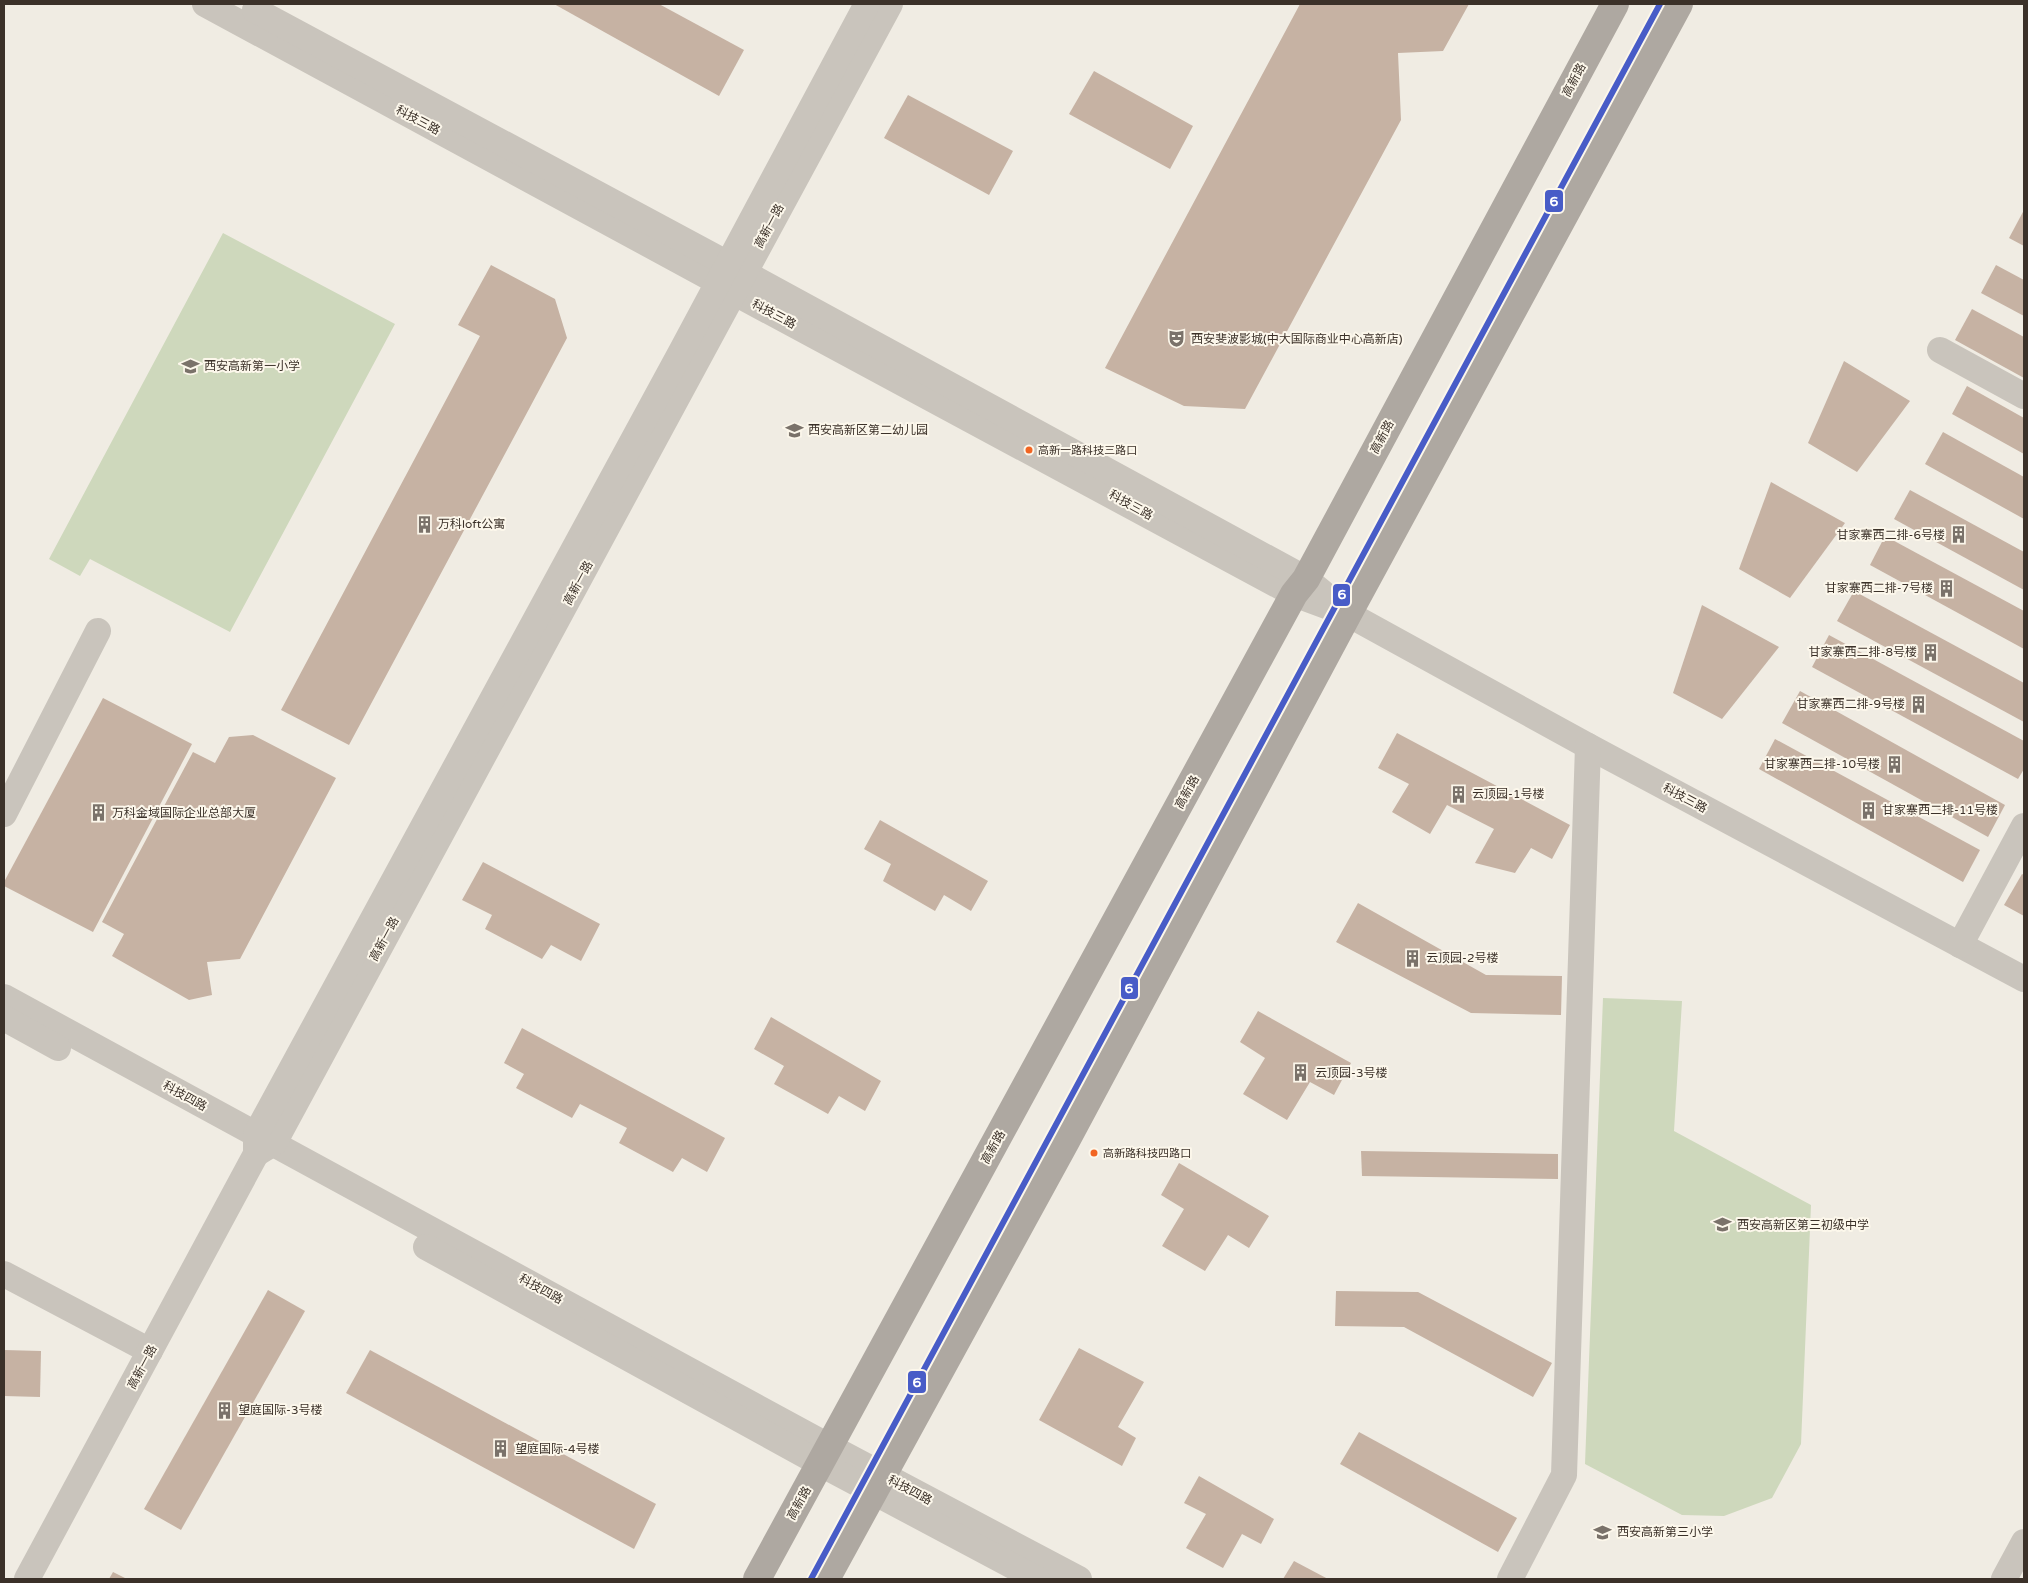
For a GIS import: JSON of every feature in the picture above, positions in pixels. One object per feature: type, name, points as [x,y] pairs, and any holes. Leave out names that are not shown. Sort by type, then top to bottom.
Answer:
[{"type":"main road","name":"高新路","points":[[757,1579],[1300,586],[1615,4]]},
{"type":"main road","points":[[826,1579],[1066,1141],[1348,614],[1679,4]]},
{"type":"street","name":"科技三路","points":[[205,4],[731,279],[1300,586],[1588,746],[2024,979]]},
{"type":"street","name":"科技三路","points":[[243,4],[731,279]]},
{"type":"street","name":"高新一路","points":[[731,279],[867,4]]},
{"type":"street","name":"高新一路","points":[[26,1579],[731,279],[890,4]]},
{"type":"street","points":[[1940,350],[2024,396]]},
{"type":"street","points":[[4,814],[98,631]]},
{"type":"street","points":[[1510,1579],[1564,1475],[1588,746]]},
{"type":"street","points":[[1960,945],[2024,826]]},
{"type":"street","name":"科技四路","points":[[4,997],[262,1144],[825,1455],[878,1483],[1079,1579]]},
{"type":"street","name":"科技四路","points":[[4,1018],[262,1144]]},
{"type":"street","points":[[4,1274],[150,1351]]},
{"type":"street","name":"科技四路","points":[[878,1483],[1038,1579]]},
{"type":"street","points":[[2004,1579],[2024,1542]]},
{"type":"green space","points":[[223,233],[395,324],[230,632],[90,559],[80,576],[49,559]]},
{"type":"green space","points":[[1603,998],[1682,1001],[1674,1131],[1811,1205],[1801,1444],[1772,1498],[1724,1516],[1682,1515],[1585,1464]]},
{"type":"building","points":[[554,4],[659,4],[744,50],[719,96]]},
{"type":"building","points":[[1300,4],[1469,4],[1443,51],[1398,53],[1401,120],[1245,409],[1184,406],[1105,368]]},
{"type":"building","points":[[1094,71],[1193,126],[1170,169],[1069,114]]},
{"type":"building","points":[[908,95],[1013,151],[989,195],[884,138]]},
{"type":"building","points":[[2024,210],[2024,246],[2009,238]]},
{"type":"building","name":"万科loft公寓","points":[[491,265],[555,299],[567,338],[349,745],[281,710],[480,336],[458,325]]},
{"type":"building","points":[[1996,265],[2024,280],[2024,316],[1981,293]]},
{"type":"building","points":[[1972,309],[2024,337],[2024,378],[1955,340]]},
{"type":"building","points":[[1844,361],[1910,401],[1857,472],[1808,443]]},
{"type":"building","points":[[1967,386],[2024,418],[2024,454],[1952,414]]},
{"type":"building","points":[[1943,432],[2024,477],[2024,519],[1925,464]]},
{"type":"building","points":[[1771,482],[1845,523],[1790,598],[1739,569]]},
{"type":"building","name":"甘家寨西二排-6号楼","points":[[1910,490],[2024,552],[2024,590],[1894,519]]},
{"type":"building","name":"甘家寨西二排-7号楼","points":[[1885,536],[2024,611],[2024,649],[1870,565]]},
{"type":"building","name":"甘家寨西二排-8号楼","points":[[1854,591],[2024,683],[2024,722],[1837,621]]},
{"type":"building","points":[[1702,605],[1779,647],[1722,719],[1673,693]]},
{"type":"building","name":"甘家寨西二排-9号楼","points":[[1829,635],[2024,741],[2024,769],[2018,779],[1812,667]]},
{"type":"building","name":"甘家寨西二排-10号楼","points":[[1800,691],[2005,805],[1988,837],[1782,723]]},
{"type":"building","name":"万科金域国际企业总部大厦","points":[[103,698],[192,744],[93,932],[4,886],[4,882]]},
{"type":"building","name":"云顶园-1号楼","points":[[1397,733],[1570,825],[1552,859],[1531,848],[1515,873],[1475,863],[1494,829],[1447,805],[1430,834],[1392,812],[1409,784],[1378,768]]},
{"type":"building","points":[[253,735],[336,778],[240,959],[207,962],[212,995],[189,1000],[112,956],[124,934],[102,922],[193,752],[215,763],[229,737]]},
{"type":"building","name":"甘家寨西二排-11号楼","points":[[1775,739],[1980,850],[1963,882],[1759,769]]},
{"type":"building","points":[[880,820],[988,881],[971,911],[944,895],[935,911],[883,881],[891,864],[864,849]]},
{"type":"building","points":[[483,862],[600,924],[581,961],[551,945],[542,959],[485,929],[492,915],[462,900]]},
{"type":"building","points":[[2022,874],[2024,875],[2024,916],[2004,905]]},
{"type":"building","name":"云顶园-2号楼","points":[[1358,903],[1486,975],[1562,976],[1561,1015],[1471,1013],[1336,942]]},
{"type":"building","name":"云顶园-3号楼","points":[[1258,1011],[1351,1063],[1334,1095],[1310,1082],[1287,1120],[1243,1094],[1265,1058],[1240,1042]]},
{"type":"building","points":[[771,1017],[881,1081],[865,1111],[839,1096],[828,1114],[774,1084],[784,1066],[754,1049]]},
{"type":"building","points":[[522,1028],[725,1138],[707,1172],[682,1158],[673,1172],[619,1143],[627,1128],[580,1104],[572,1118],[516,1088],[524,1074],[504,1063]]},
{"type":"building","points":[[1361,1151],[1558,1154],[1558,1179],[1362,1176]]},
{"type":"building","points":[[1179,1163],[1269,1216],[1249,1248],[1228,1235],[1205,1271],[1162,1246],[1184,1209],[1161,1195]]},
{"type":"building","name":"望庭国际-3号楼","points":[[268,1290],[305,1311],[181,1530],[144,1509]]},
{"type":"building","points":[[1336,1291],[1418,1292],[1552,1363],[1533,1397],[1404,1327],[1335,1326]]},
{"type":"building","points":[[1079,1348],[1144,1382],[1118,1427],[1136,1438],[1122,1466],[1039,1420]]},
{"type":"building","points":[[4,1350],[41,1351],[40,1397],[4,1396]]},
{"type":"building","name":"望庭国际-4号楼","points":[[370,1350],[656,1504],[634,1549],[346,1393]]},
{"type":"building","points":[[1359,1432],[1517,1518],[1498,1552],[1340,1464]]},
{"type":"building","points":[[1199,1476],[1274,1519],[1261,1544],[1242,1534],[1223,1568],[1186,1548],[1206,1514],[1184,1503]]},
{"type":"building","points":[[1294,1561],[1328,1579],[1283,1579]]},
{"type":"building","points":[[113,1572],[127,1579],[109,1579]]},
{"type":"transit line","name":"6","points":[[811,1579],[1660,4]]},
{"type":"place","name":"西安斐波影城(中大国际商业中心高新店)","points":[[1177,339]]},
{"type":"place","name":"西安高新第一小学","points":[[190,366]]},
{"type":"place","name":"西安高新区第二幼儿园","points":[[794,430]]},
{"type":"place","name":"高新一路科技三路口","points":[[1029,450]]},
{"type":"place","name":"万科loft公寓","points":[[424,524]]},
{"type":"place","name":"甘家寨西二排-6号楼","points":[[1959,535]]},
{"type":"place","name":"甘家寨西二排-7号楼","points":[[1947,588]]},
{"type":"place","name":"甘家寨西二排-8号楼","points":[[1931,652]]},
{"type":"place","name":"甘家寨西二排-9号楼","points":[[1919,704]]},
{"type":"place","name":"甘家寨西二排-10号楼","points":[[1894,764]]},
{"type":"place","name":"云顶园-1号楼","points":[[1458,794]]},
{"type":"place","name":"甘家寨西二排-11号楼","points":[[1868,810]]},
{"type":"place","name":"万科金域国际企业总部大厦","points":[[98,813]]},
{"type":"place","name":"云顶园-2号楼","points":[[1412,958]]},
{"type":"place","name":"云顶园-3号楼","points":[[1301,1073]]},
{"type":"place","name":"高新路科技四路口","points":[[1094,1153]]},
{"type":"place","name":"西安高新区第三初级中学","points":[[1723,1225]]},
{"type":"place","name":"望庭国际-3号楼","points":[[224,1410]]},
{"type":"place","name":"望庭国际-4号楼","points":[[501,1449]]},
{"type":"place","name":"西安高新第三小学","points":[[1603,1532]]}]
